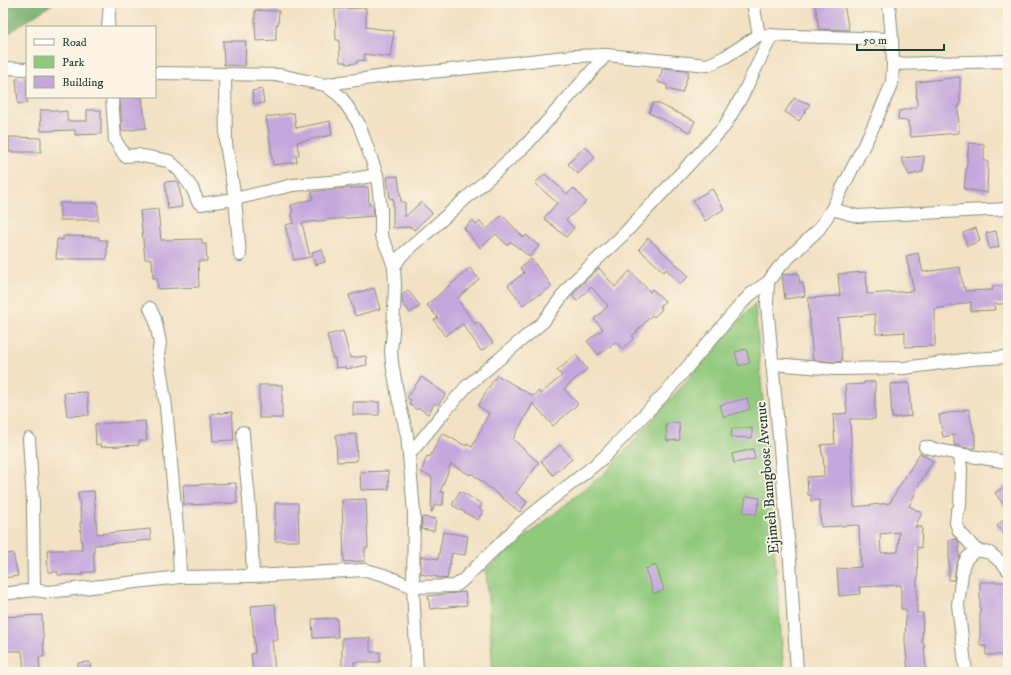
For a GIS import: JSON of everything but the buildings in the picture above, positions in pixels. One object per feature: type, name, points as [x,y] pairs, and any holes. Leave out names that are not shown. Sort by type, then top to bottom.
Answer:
[{"type":"street","points":[[108,26],[110,3]]},
{"type":"street","points":[[753,3],[759,35]]},
{"type":"street","points":[[3,594],[34,590],[48,592],[180,577],[253,576],[366,570],[384,575],[413,587],[455,586],[462,581],[521,523],[604,457],[667,391],[742,303],[751,294],[768,282],[779,268],[819,229],[832,209],[892,83],[893,64],[889,3]]},
{"type":"street","points":[[156,73],[280,75],[325,85],[393,75],[574,56],[606,55],[708,65],[725,57],[759,35],[892,39]]},
{"type":"street","points":[[410,455],[467,386],[543,322],[572,283],[622,236],[724,127],[742,96],[772,36]]},
{"type":"street","points":[[394,267],[401,256],[526,145],[606,55]]},
{"type":"street","points":[[893,64],[1008,61]]},
{"type":"street","points":[[3,68],[26,69]]},
{"type":"street","points":[[225,74],[226,144],[235,199],[240,255]]},
{"type":"street","points":[[325,85],[341,97],[360,124],[377,175],[381,210],[381,235],[394,267],[395,286],[391,350],[398,397],[410,455],[414,512],[413,587],[417,672]]},
{"type":"street","points":[[112,98],[115,140],[125,156],[137,155],[168,161],[179,170],[192,188],[196,199],[201,204],[235,199],[293,185],[342,181],[377,175]]},
{"type":"street","points":[[832,209],[857,216],[1008,209]]},
{"type":"street","name":"Ejimeh Bamgbose Avenue","points":[[768,282],[767,304],[790,561],[797,672]]},
{"type":"street","points":[[150,308],[155,319],[160,343],[158,355],[166,407],[179,550],[180,577]]},
{"type":"street","points":[[772,364],[835,369],[904,368],[971,359],[1008,357]]},
{"type":"street","points":[[243,432],[244,461],[249,497],[253,576]]},
{"type":"street","points":[[29,439],[33,502],[34,590]]},
{"type":"street","points":[[925,447],[1008,462]]},
{"type":"street","points":[[958,454],[961,467],[960,507],[957,512],[956,523],[959,531],[976,550],[990,553],[1008,570]]},
{"type":"street","points":[[966,672],[958,605],[963,566],[967,558],[976,550]]},
{"type":"green space","points":[[3,3],[54,3],[3,37]]},
{"type":"green space","points":[[755,303],[784,672],[493,672],[486,569],[607,471]]}]
